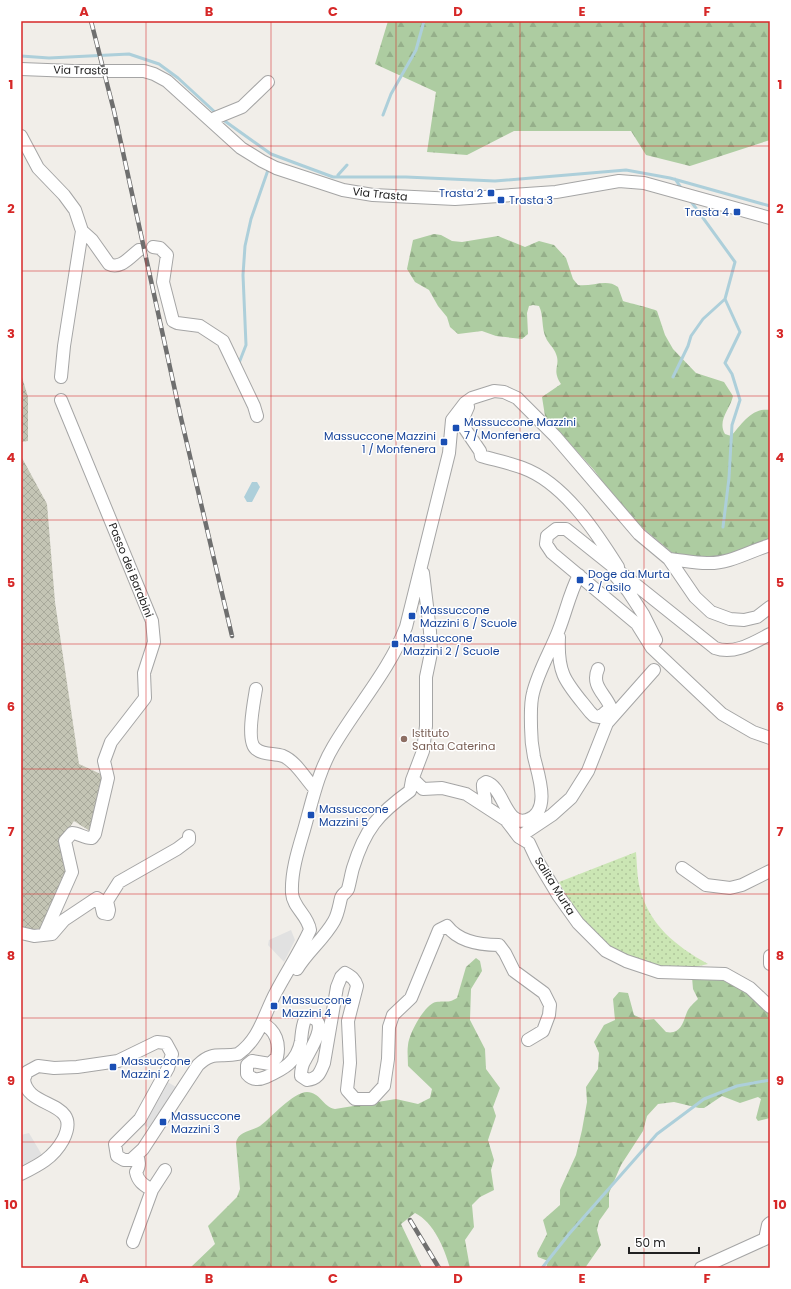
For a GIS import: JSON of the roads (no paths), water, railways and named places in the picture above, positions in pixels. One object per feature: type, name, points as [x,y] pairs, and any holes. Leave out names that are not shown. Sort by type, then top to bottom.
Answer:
[{"type":"street","name":"Via Trasta","points":[[21,69],[144,71],[154,74],[178,90],[230,139],[257,158],[276,168],[343,190],[401,197],[475,199],[556,192],[619,181],[644,183],[770,218]]},
{"type":"street","points":[[215,118],[237,109],[252,98],[268,82]]},
{"type":"street","points":[[21,136],[38,168],[59,188],[71,205],[82,231],[92,240],[112,265],[117,266],[124,262],[138,250]]},
{"type":"street","points":[[61,378],[64,346],[82,231]]},
{"type":"street","points":[[153,247],[160,248],[167,255],[163,282],[173,321],[177,324],[200,326],[223,341],[254,406],[257,416]]},
{"type":"street","points":[[21,1174],[43,1164],[51,1157],[60,1144],[69,1126],[63,1113],[33,1095],[25,1087],[25,1076],[30,1069],[38,1066],[54,1068],[77,1067],[118,1061],[157,1042],[161,1042],[171,1050],[172,1054],[170,1064],[140,1119],[115,1144],[116,1153],[120,1158],[128,1160],[137,1156],[143,1149],[198,1065],[204,1059],[215,1055],[238,1054],[253,1039],[263,1024],[270,1004],[310,930],[307,919],[294,902],[292,886],[302,838],[315,789],[324,763],[333,747],[389,664],[406,627],[416,577],[422,563],[449,453],[452,420],[472,398],[494,392],[504,392],[517,398],[574,456],[606,497],[639,534],[669,559],[695,597],[711,612],[730,619],[744,620],[757,617],[770,607]]},
{"type":"street","name":"Passo dei Barabini","points":[[44,935],[72,872],[65,841],[72,833],[88,838],[92,838],[95,834],[108,778],[104,761],[111,742],[145,698],[144,673],[152,653],[155,637],[152,621],[61,400]]},
{"type":"street","points":[[466,403],[468,409],[461,423],[480,451],[481,456],[524,468],[543,478],[564,497],[595,530],[618,567],[613,574],[628,591],[643,614],[656,639],[651,646]]},
{"type":"street","points":[[770,634],[735,649],[727,651],[715,648],[566,529],[561,528],[554,530],[547,538],[549,550],[637,624],[651,646],[722,714],[753,732],[770,738]]},
{"type":"street","points":[[669,559],[708,564],[741,556],[752,550],[770,544]]},
{"type":"street","points":[[270,1004],[279,999],[302,961],[327,934],[335,920],[340,907],[341,897],[348,890],[360,848],[371,827],[386,809],[410,791],[412,780],[423,751],[426,726],[426,677],[431,652],[422,563]]},
{"type":"street","points":[[485,805],[487,800],[483,789],[483,784],[486,782],[496,789],[509,813],[517,820],[526,821],[538,811],[540,804],[539,776],[534,756],[531,728],[532,701],[538,678],[559,630],[570,593],[579,575]]},
{"type":"street","points":[[559,630],[558,654],[560,669],[565,679],[590,712],[594,716],[600,717],[608,710],[610,706],[597,686],[596,675],[598,669]]},
{"type":"street","points":[[519,837],[552,815],[571,798],[588,771],[608,723],[654,670]]},
{"type":"street","points":[[256,689],[251,741],[253,747],[260,752],[283,756],[296,767],[315,789]]},
{"type":"street","name":"Salita Murta","points":[[412,780],[416,781],[423,789],[449,789],[466,794],[506,820],[519,837],[530,843],[550,883],[578,922],[606,951],[626,961],[659,972],[725,974],[750,988],[770,1007]]},
{"type":"street","points":[[21,933],[34,936],[52,934],[64,920],[95,899],[100,900],[103,912],[108,914],[109,910],[107,901],[119,882],[177,849],[189,840],[189,836]]},
{"type":"street","points":[[682,868],[706,885],[730,888],[742,885],[770,872]]},
{"type":"street","points":[[263,1024],[269,1027],[277,1041],[277,1057],[270,1064],[252,1061],[247,1066],[247,1074],[258,1080],[286,1068],[295,1059],[300,1043],[303,1023],[306,1017],[312,1017],[317,1022],[319,1028],[316,1042],[301,1069],[301,1076],[307,1080],[314,1079],[320,1074],[324,1063],[337,987],[341,976],[345,973],[351,976],[356,981],[357,986],[348,1021],[350,1063],[346,1090],[355,1099],[372,1099],[384,1086],[388,1059],[389,1027],[393,1015],[411,998],[438,930],[447,926],[452,932],[465,940],[486,945],[499,945],[514,971],[544,993],[550,1005],[549,1015],[543,1031],[528,1040]]},
{"type":"street","points":[[770,956],[770,964]]},
{"type":"street","points":[[137,1156],[139,1161],[139,1168],[136,1172],[137,1178],[142,1184],[152,1190]]},
{"type":"street","points":[[133,1242],[152,1190],[165,1170]]},
{"type":"street","points":[[702,1268],[765,1239],[768,1226],[770,1224]]},
{"type":"water","points":[[252,482],[257,482],[260,487],[252,502],[247,502],[244,497]]},
{"type":"waterway","points":[[383,115],[391,94],[416,50],[424,21]]},
{"type":"waterway","points":[[21,56],[49,58],[129,54],[159,64],[178,78],[217,114]]},
{"type":"waterway","points":[[222,119],[271,154],[333,177],[406,177],[495,181],[626,170],[670,178],[770,206]]},
{"type":"waterway","points":[[338,175],[347,165]]},
{"type":"waterway","points":[[239,363],[246,345],[243,275],[245,246],[251,219],[268,170]]},
{"type":"waterway","points":[[675,179],[682,189]]},
{"type":"waterway","points":[[690,200],[735,262],[725,299],[740,332],[725,363],[732,374],[740,400],[732,425],[729,478],[723,527]]},
{"type":"waterway","points":[[673,377],[688,346],[691,336],[703,319],[725,299]]},
{"type":"waterway","points":[[542,1268],[569,1234],[657,1134],[704,1099],[737,1086],[770,1080]]},
{"type":"railway","points":[[91,21],[114,111],[181,418],[232,636]]},
{"type":"railway","points":[[410,1220],[439,1268]]},
{"type":"place","name":"Trasta 2","points":[[491,193]]},
{"type":"place","name":"Trasta 3","points":[[501,200]]},
{"type":"place","name":"Trasta 4","points":[[737,212]]},
{"type":"place","name":"Massuccone Mazzini 7 / Monfenera","points":[[456,428]]},
{"type":"place","name":"Massuccone Mazzini 1 / Monfenera","points":[[444,442]]},
{"type":"place","name":"Doge da Murta 2 / asilo","points":[[580,580]]},
{"type":"place","name":"Massuccone Mazzini 6 / Scuole","points":[[412,616]]},
{"type":"place","name":"Massuccone Mazzini 2 / Scuole","points":[[395,644]]},
{"type":"place","name":"Istituto Santa Caterina","points":[[404,739]]},
{"type":"place","name":"Massuccone Mazzini 5","points":[[311,815]]},
{"type":"place","name":"Massuccone Mazzini 4","points":[[274,1006]]},
{"type":"place","name":"Massuccone Mazzini 2","points":[[113,1067]]},
{"type":"place","name":"Massuccone Mazzini 3","points":[[163,1122]]}]
